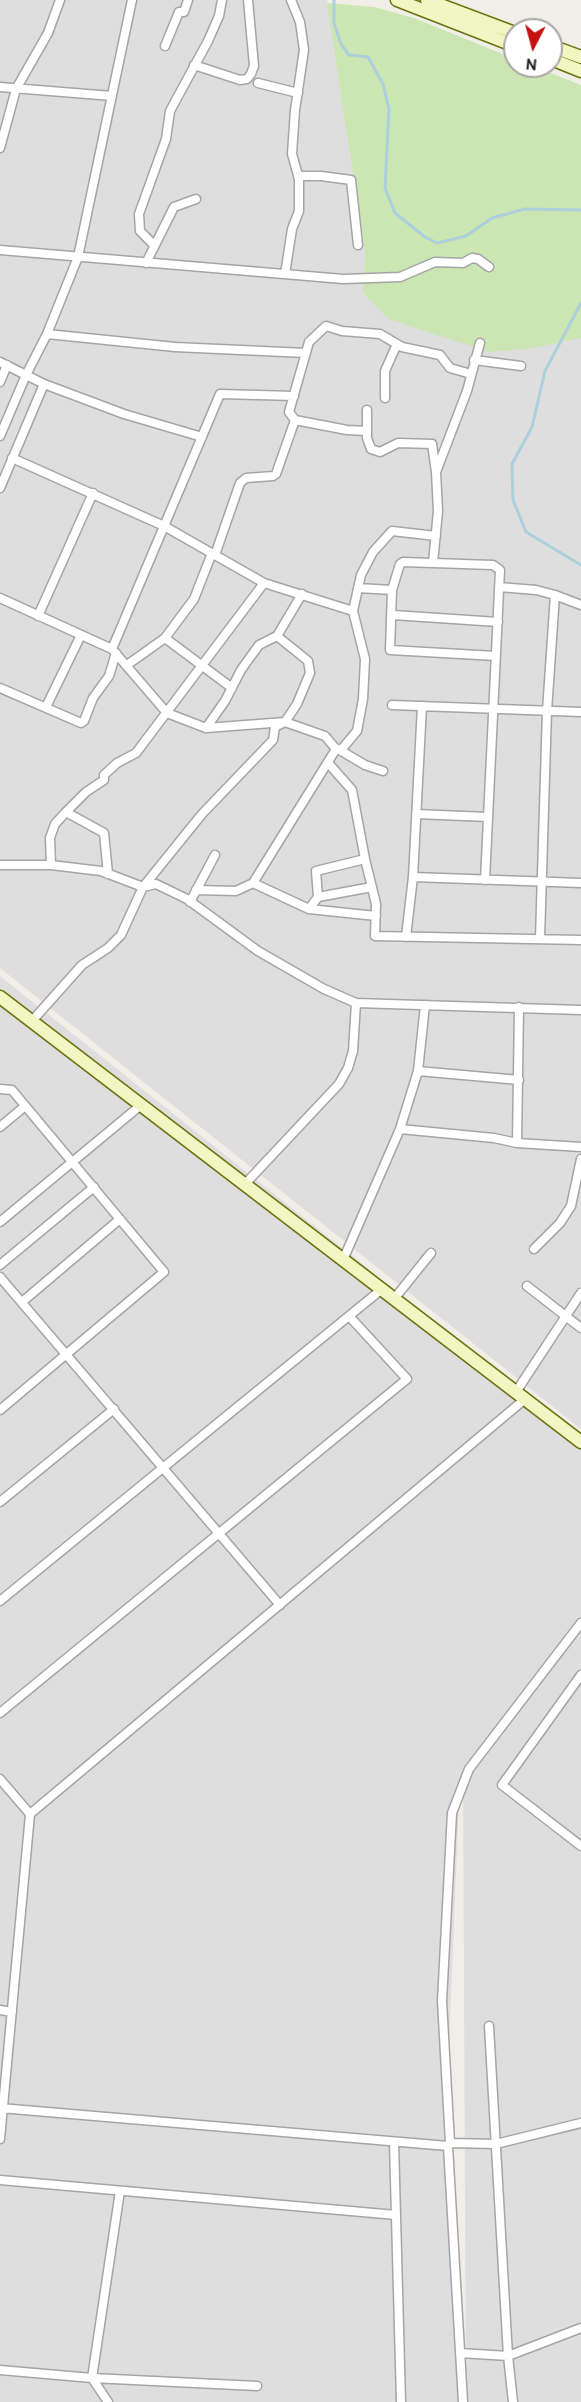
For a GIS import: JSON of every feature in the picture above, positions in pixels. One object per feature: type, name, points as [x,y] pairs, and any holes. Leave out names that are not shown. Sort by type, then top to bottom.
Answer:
[{"type":"street","points":[[0,148],[4,115],[48,33],[60,0]]},
{"type":"street","points":[[0,436],[26,375],[47,334],[78,257],[132,0]]},
{"type":"street","points":[[165,46],[179,12],[184,12],[188,0]]},
{"type":"street","points":[[153,244],[140,231],[139,214],[166,139],[170,111],[208,41],[219,16],[222,0]]},
{"type":"street","points":[[194,65],[240,80],[247,79],[254,66],[248,0]]},
{"type":"street","points":[[285,274],[292,229],[299,211],[298,176],[292,154],[304,51],[300,22],[291,0]]},
{"type":"street","points":[[397,0],[503,41]]},
{"type":"street","points":[[427,0],[503,28]]},
{"type":"street","points":[[563,50],[581,57]]},
{"type":"street","points":[[563,64],[581,71]]},
{"type":"street","points":[[258,84],[298,93]]},
{"type":"street","points":[[0,87],[112,96]]},
{"type":"street","points":[[298,176],[351,180],[358,245]]},
{"type":"street","points":[[146,263],[153,244],[174,207],[196,199]]},
{"type":"street","points":[[0,249],[343,279],[388,279],[411,274],[435,262],[463,262],[476,258],[489,267]]},
{"type":"street","points":[[367,431],[295,420],[289,412],[309,342],[326,326],[342,331],[375,333],[407,349],[440,355],[450,368],[471,374]]},
{"type":"street","points":[[47,334],[175,347],[306,353]]},
{"type":"street","points":[[385,398],[385,371],[391,340]]},
{"type":"street","points":[[436,475],[467,391],[480,343]]},
{"type":"street","points":[[474,360],[521,366]]},
{"type":"street","points":[[0,382],[4,364],[44,384],[123,414],[202,437]]},
{"type":"street","points":[[0,488],[44,384]]},
{"type":"street","points":[[0,688],[81,723],[84,721],[93,698],[109,676],[114,651],[220,394],[294,396]]},
{"type":"street","points":[[367,410],[366,438],[371,449],[380,452],[398,443],[432,444],[438,511],[433,563]]},
{"type":"street","points":[[127,665],[165,638],[194,599],[240,483],[246,478],[270,477],[276,474],[295,420]]},
{"type":"street","points":[[12,458],[164,526],[258,579],[353,611]]},
{"type":"street","points":[[38,616],[93,493]]},
{"type":"street","points":[[196,890],[236,891],[253,883],[339,749],[357,731],[363,699],[365,659],[353,611],[361,575],[373,552],[392,531],[436,536]]},
{"type":"street","points":[[485,880],[494,709],[500,570],[492,565],[403,562],[398,568],[392,590],[393,615],[390,650],[496,657]]},
{"type":"street","points":[[51,865],[50,838],[55,824],[86,792],[104,780],[104,775],[117,763],[136,753],[167,713],[197,663],[258,579]]},
{"type":"street","points":[[499,587],[536,590],[581,605]]},
{"type":"street","points":[[358,588],[392,590]]},
{"type":"street","points":[[206,728],[259,645],[277,636],[302,594]]},
{"type":"street","points":[[540,938],[547,711],[555,595]]},
{"type":"street","points":[[0,598],[114,651],[167,713],[206,728],[285,722],[322,734],[339,749],[365,765],[383,771]]},
{"type":"street","points":[[393,615],[498,622]]},
{"type":"street","points":[[46,707],[81,635]]},
{"type":"street","points":[[32,1021],[82,965],[108,948],[121,935],[143,887],[202,814],[273,740],[275,727],[285,722],[297,704],[310,673],[308,661],[277,636]]},
{"type":"street","points":[[165,638],[232,688]]},
{"type":"street","points":[[392,705],[581,712]]},
{"type":"street","points":[[406,937],[413,877],[422,706]]},
{"type":"street","points":[[329,764],[352,790],[376,904],[375,936],[581,940]]},
{"type":"street","points":[[66,812],[104,833],[108,874]]},
{"type":"street","points":[[416,814],[488,817]]},
{"type":"street","points":[[190,902],[215,855]]},
{"type":"street","points":[[309,909],[318,897],[316,871],[365,860]]},
{"type":"street","points":[[0,865],[51,865],[101,871],[143,887],[156,884],[190,902],[258,951],[324,989],[356,1003],[581,1010]]},
{"type":"street","points":[[413,877],[581,884]]},
{"type":"street","points":[[253,883],[309,909],[376,916]]},
{"type":"street","points":[[318,897],[372,887]]},
{"type":"street","points":[[0,997],[581,1442]]},
{"type":"street","points":[[244,1184],[339,1084],[348,1068],[353,1050],[356,1003]]},
{"type":"street","points":[[343,1260],[400,1129],[418,1071],[425,1005]]},
{"type":"street","points":[[517,1143],[519,1007]]},
{"type":"street","points":[[418,1071],[519,1080]]},
{"type":"street","points":[[0,1089],[12,1090],[164,1272],[0,1410]]},
{"type":"street","points":[[0,1222],[141,1105]]},
{"type":"street","points":[[0,1127],[24,1107]]},
{"type":"street","points":[[400,1129],[494,1138],[517,1143],[581,1147]]},
{"type":"street","points":[[534,1249],[560,1222],[571,1206],[581,1159]]},
{"type":"street","points":[[0,1266],[94,1187]]},
{"type":"street","points":[[22,1302],[120,1219]]},
{"type":"street","points":[[394,1299],[431,1254]]},
{"type":"street","points":[[0,1277],[280,1605]]},
{"type":"street","points":[[527,1286],[581,1328]]},
{"type":"street","points":[[0,1600],[382,1289]]},
{"type":"street","points":[[0,2139],[1,2108],[30,1815],[280,1605],[520,1396],[564,1316],[581,1293]]},
{"type":"street","points":[[0,1713],[407,1379],[349,1316]]},
{"type":"street","points":[[0,1502],[114,1409]]},
{"type":"street","points":[[463,2402],[442,2001],[452,1813],[469,1769],[581,1623]]},
{"type":"street","points":[[581,1675],[502,1785],[581,1845]]},
{"type":"street","points":[[0,1779],[30,1815]]},
{"type":"street","points":[[0,2010],[12,2012]]},
{"type":"street","points":[[489,2026],[508,2356],[513,2402]]},
{"type":"street","points":[[1,2108],[449,2145],[496,2144],[581,2123]]},
{"type":"street","points":[[394,2142],[401,2402]]},
{"type":"street","points":[[0,2180],[396,2215]]},
{"type":"street","points":[[108,2402],[92,2378],[120,2191]]},
{"type":"street","points":[[460,2353],[508,2356],[581,2328]]},
{"type":"street","points":[[0,2370],[92,2378],[257,2386]]},
{"type":"shaded area","points":[[0,0],[327,0],[365,253],[364,278],[581,297],[581,1429],[0,968]]},
{"type":"shaded area","points":[[0,976],[581,1438],[581,2402],[466,2402],[463,1773],[460,1777],[445,2140],[464,2402],[0,2402]]},
{"type":"green space","points":[[327,3],[374,7],[414,18],[503,54],[503,78],[563,78],[581,85],[581,338],[532,348],[490,352],[388,319],[363,292],[365,253]]},
{"type":"waterway","points":[[334,0],[334,23],[341,44],[349,55],[368,57],[383,84],[389,109],[385,188],[395,213],[425,237],[437,243],[466,236],[492,218],[525,209],[581,210]]},
{"type":"waterway","points":[[581,303],[545,371],[532,427],[512,464],[513,500],[526,532],[581,565]]}]
